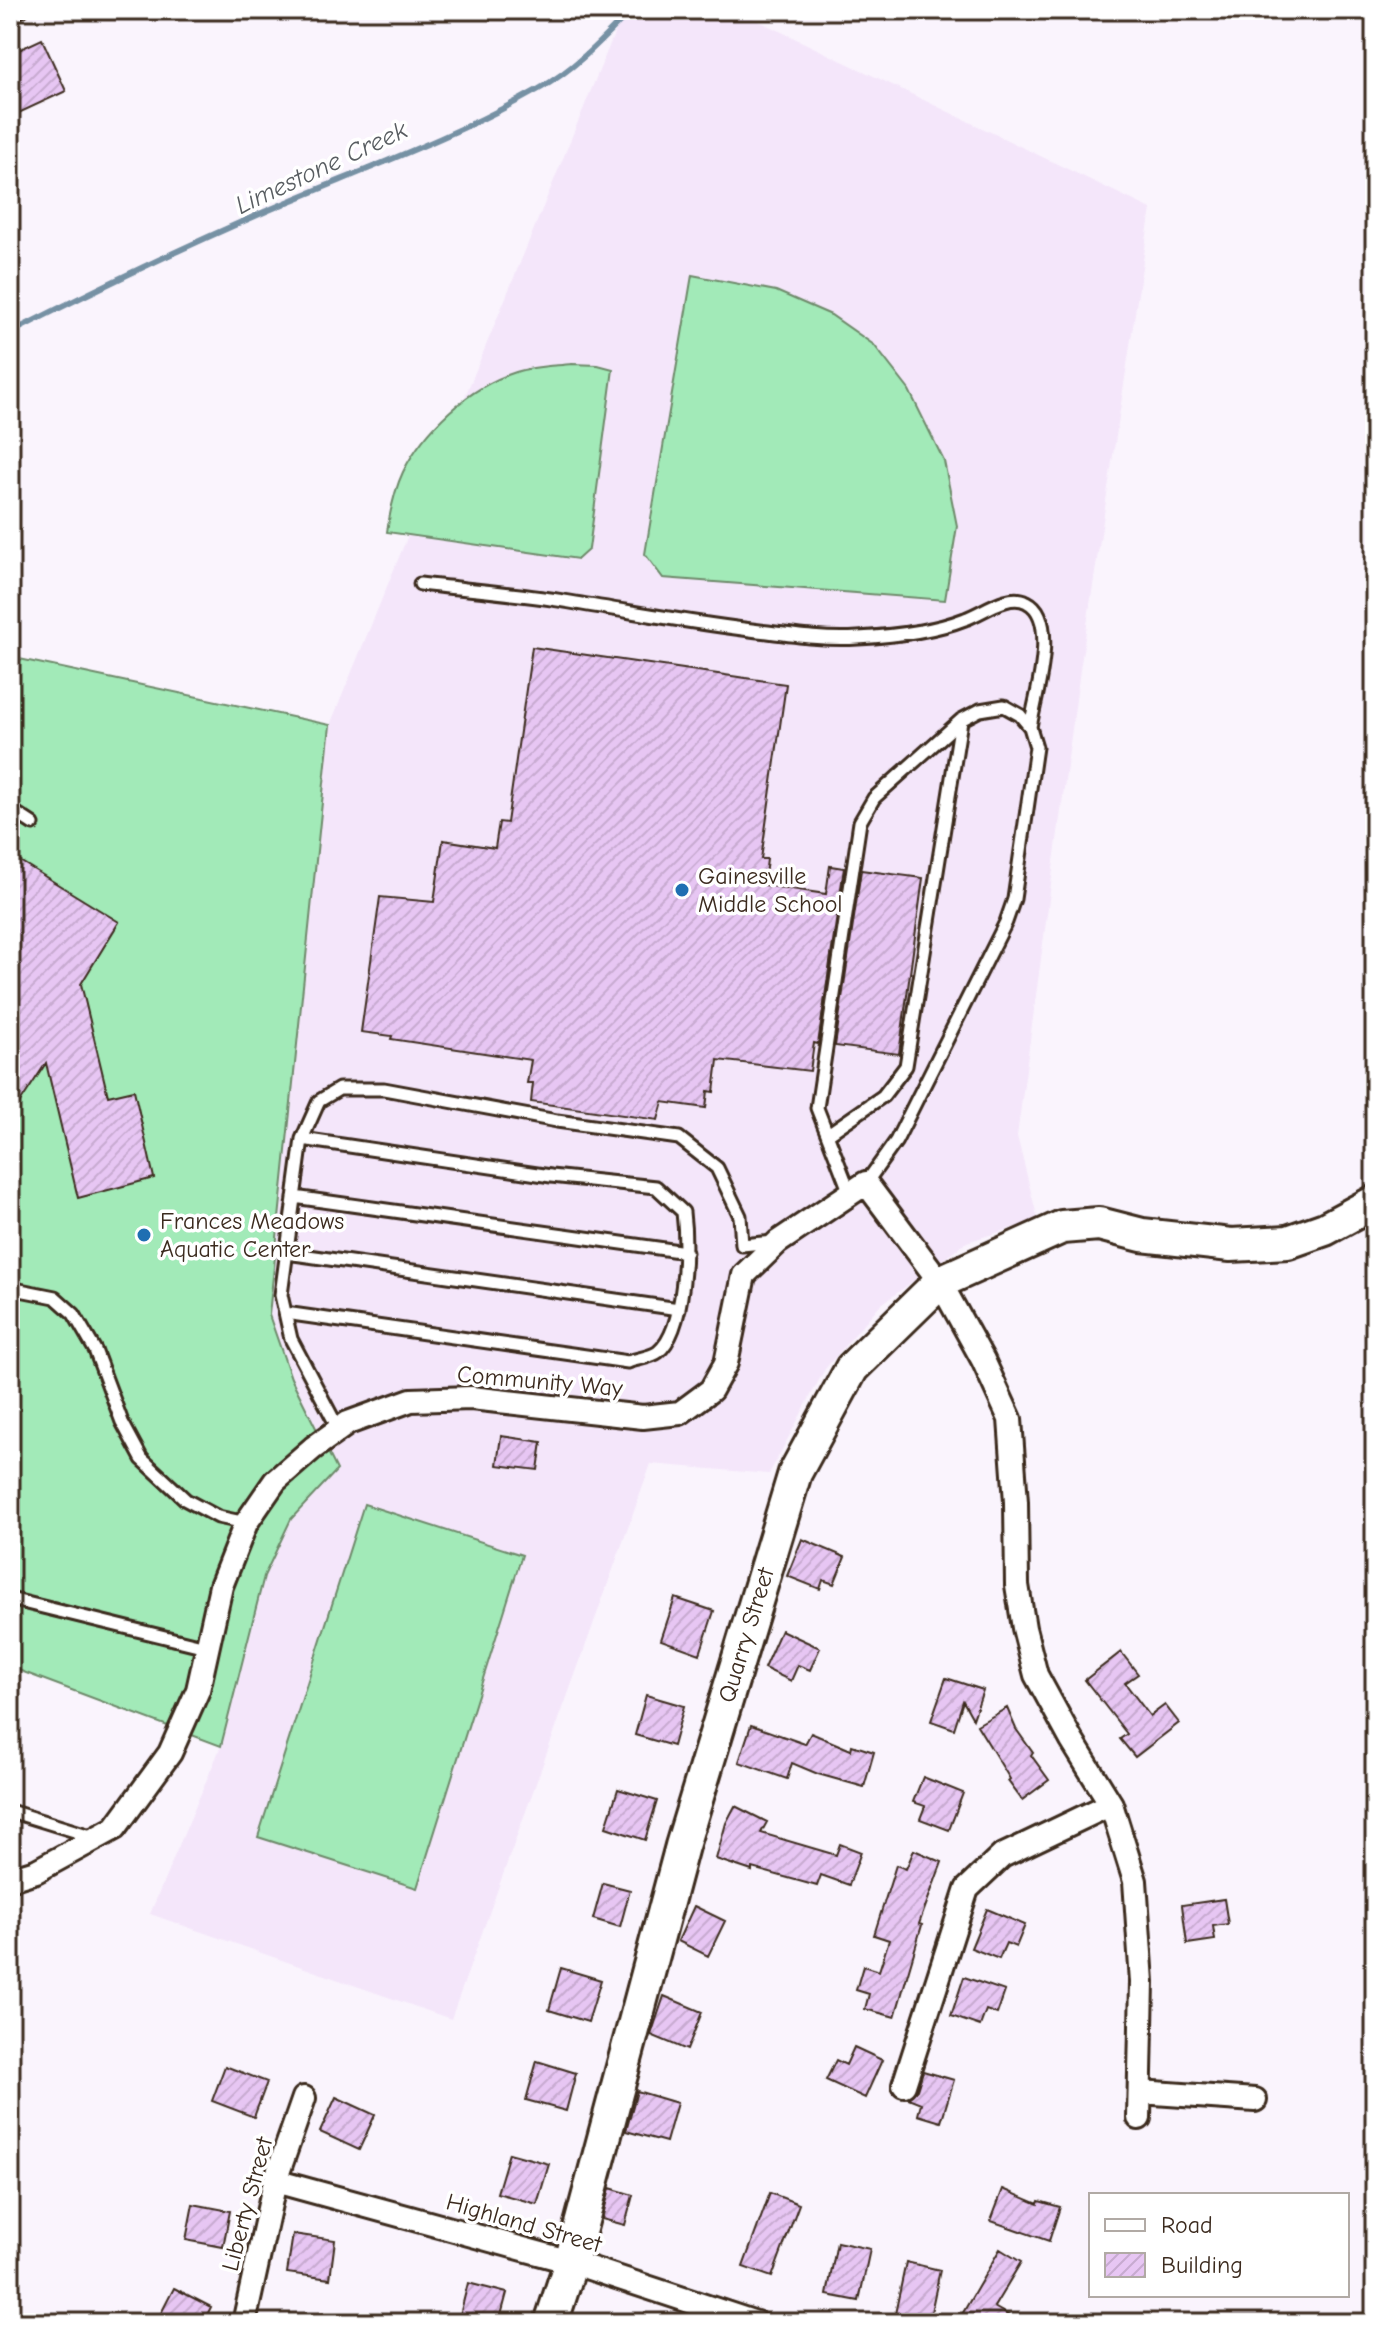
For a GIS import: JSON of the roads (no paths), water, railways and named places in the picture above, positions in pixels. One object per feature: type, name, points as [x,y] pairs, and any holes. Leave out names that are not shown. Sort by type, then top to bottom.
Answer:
[{"type":"street","name":"Community Way","points":[[10,1879],[36,1871],[115,1828],[170,1753],[198,1690],[221,1586],[246,1523],[275,1481],[313,1448],[348,1423],[411,1400],[471,1398],[643,1417],[680,1413],[711,1390],[726,1363],[744,1275],[778,1242],[858,1188]]},
{"type":"street","points":[[858,1188],[940,1282],[983,1360],[1010,1419],[1016,1502],[1017,1585],[1036,1675],[1111,1804],[1135,1881],[1142,1982],[1139,2118]]},
{"type":"street","name":"Quarry Street","points":[[551,2323],[571,2262],[682,1846],[795,1473],[852,1368],[940,1282],[1062,1227],[1099,1224],[1142,1235],[1231,1245],[1288,1242],[1325,1229],[1375,1202]]},
{"type":"street","points":[[904,2085],[967,1889],[1002,1856],[1111,1804]]},
{"type":"street","points":[[1140,2092],[1255,2100]]},
{"type":"street","name":"Liberty Street","points":[[244,2323],[275,2181],[304,2098]]},
{"type":"street","name":"Highland Street","points":[[275,2181],[571,2262],[756,2323]]},
{"type":"lane","points":[[10,17],[22,10]]},
{"type":"lane","points":[[420,584],[573,602],[722,627],[835,640],[939,628],[1006,601],[1019,599],[1039,612],[1044,626],[1042,658],[1030,727]]},
{"type":"lane","points":[[1004,706],[1020,715],[1030,727],[1036,747],[1014,899],[1006,922],[896,1141],[858,1188],[817,1108],[860,822],[874,798],[961,720],[980,710],[1004,706]]},
{"type":"lane","points":[[828,1134],[883,1096],[906,1066],[961,720]]},
{"type":"lane","points":[[10,809],[33,824]]},
{"type":"lane","points":[[339,1430],[291,1339],[281,1295],[302,1139],[319,1101],[339,1089],[384,1089],[557,1121],[679,1138],[717,1168],[740,1216],[742,1245],[778,1242]]},
{"type":"lane","points":[[285,1313],[628,1362],[658,1352],[677,1322],[686,1252],[683,1212],[656,1187],[551,1176],[302,1139]]},
{"type":"lane","points":[[294,1197],[686,1252]]},
{"type":"lane","points":[[287,1253],[679,1309]]},
{"type":"lane","points":[[10,1288],[55,1297],[74,1314],[95,1350],[122,1422],[142,1459],[186,1500],[218,1517],[246,1523]]},
{"type":"lane","points":[[10,1599],[206,1647]]},
{"type":"lane","points":[[10,1811],[97,1838]]},
{"type":"lane","points":[[10,1820],[25,1816]]},
{"type":"waterway","name":"Limestone Creek","points":[[10,333],[219,232],[479,121],[565,72],[631,10]]},
{"type":"place","name":"Gainesville Middle School","points":[[682,890]]},
{"type":"place","name":"Frances Meadows Aquatic Center","points":[[144,1235]]}]
